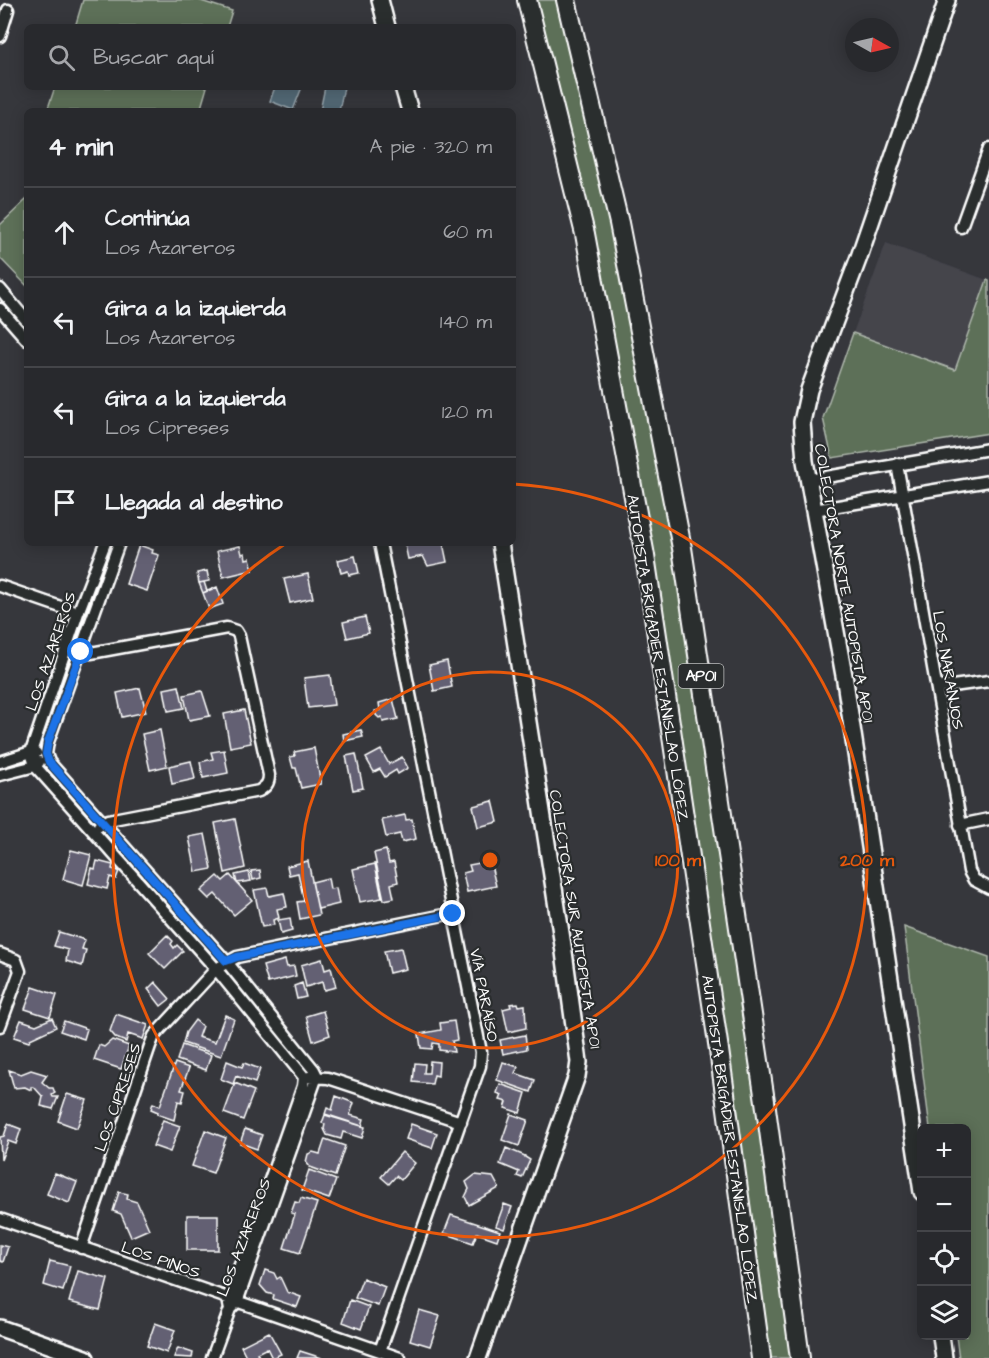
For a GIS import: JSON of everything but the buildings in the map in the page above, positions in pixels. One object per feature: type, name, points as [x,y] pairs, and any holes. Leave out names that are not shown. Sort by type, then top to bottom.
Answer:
[{"type":"highway","name":"AUTOPISTA BRIGADIER ESTANISLAO LÓPEZ","points":[[527,0],[585,234],[645,556],[719,1050],[759,1358]]},
{"type":"highway","name":"AP01","points":[[566,0],[619,223],[682,548],[765,1101],[800,1358]]},
{"type":"main road","points":[[380,0],[386,24]]},
{"type":"main road","name":"COLECTORA NORTE AUTOPISTA AP01","points":[[919,1178],[845,681],[802,439],[802,422],[805,404],[859,257],[947,0]]},
{"type":"main road","points":[[404,90],[409,108]]},
{"type":"main road","name":"COLECTORA SUR AUTOPISTA AP01","points":[[478,1358],[577,1076],[579,1062],[500,546]]},
{"type":"main road","points":[[0,1328],[86,1358]]},
{"type":"main road","points":[[942,1340],[944,1358]]},
{"type":"street","points":[[0,36],[8,10]]},
{"type":"street","points":[[961,227],[989,149]]},
{"type":"street","points":[[0,289],[24,317]]},
{"type":"street","points":[[0,309],[24,337]]},
{"type":"street","points":[[809,480],[989,449]]},
{"type":"street","name":"LOS NARANJOS","points":[[897,464],[969,871],[974,880],[989,888]]},
{"type":"street","points":[[814,510],[989,481]]},
{"type":"street","name":"LOS AZAREROS","points":[[31,752],[104,546]]},
{"type":"street","name":"LOS AZAREROS","points":[[46,754],[48,742],[118,546]]},
{"type":"street","name":"VÍA PARAÍSO","points":[[380,1351],[480,1066],[481,1052],[381,546]]},
{"type":"street","points":[[0,586],[78,614]]},
{"type":"street","points":[[84,600],[97,606]]},
{"type":"street","points":[[81,652],[227,628],[236,631],[240,636],[268,775],[266,787],[259,791],[108,820],[98,826]]},
{"type":"street","points":[[938,688],[989,681]]},
{"type":"street","points":[[0,762],[31,752],[46,754]]},
{"type":"street","points":[[31,752],[35,766],[98,826],[226,961],[317,1076]]},
{"type":"street","points":[[0,775],[35,766],[46,754]]},
{"type":"street","points":[[46,754],[49,762],[98,826],[304,1077],[328,1078],[461,1122]]},
{"type":"street","points":[[960,825],[989,819]]},
{"type":"street","name":"LOS CIPRESES","points":[[81,1248],[154,1036],[216,969],[226,961],[237,957],[453,914]]},
{"type":"street","points":[[0,954],[16,960],[20,971],[0,1026]]},
{"type":"street","name":"LOS AZAREROS","points":[[232,1303],[317,1076]]},
{"type":"street","name":"LOS AZAREROS","points":[[232,1303],[304,1077]]},
{"type":"street","name":"LOS PINOS","points":[[0,1219],[232,1303],[380,1351]]},
{"type":"street","points":[[212,1358],[232,1303]]},
{"type":"street","points":[[380,1351],[400,1358]]},
{"type":"shaded area","points":[[886,243],[987,280],[955,370],[853,333]]},
{"type":"green space","points":[[83,0],[198,0],[232,11],[228,24],[76,24]]},
{"type":"green space","points":[[527,0],[566,0],[652,388],[800,1358],[761,1358],[645,556]]},
{"type":"green space","points":[[54,90],[206,90],[201,108],[48,108]]},
{"type":"green space","points":[[24,202],[24,283],[0,258],[0,225]]},
{"type":"green space","points":[[987,280],[989,281],[989,433],[832,458],[823,418],[853,333],[955,370]]},
{"type":"green space","points":[[904,927],[989,957],[989,1358],[959,1358],[957,1340],[971,1340],[971,1124],[929,1124]]},
{"type":"water","points":[[274,90],[301,90],[294,108],[270,101]]},
{"type":"water","points":[[324,90],[343,90],[340,108],[321,108]]},
{"type":"route","points":[[81,652],[48,742],[46,754],[49,762],[226,961],[453,914]]}]
